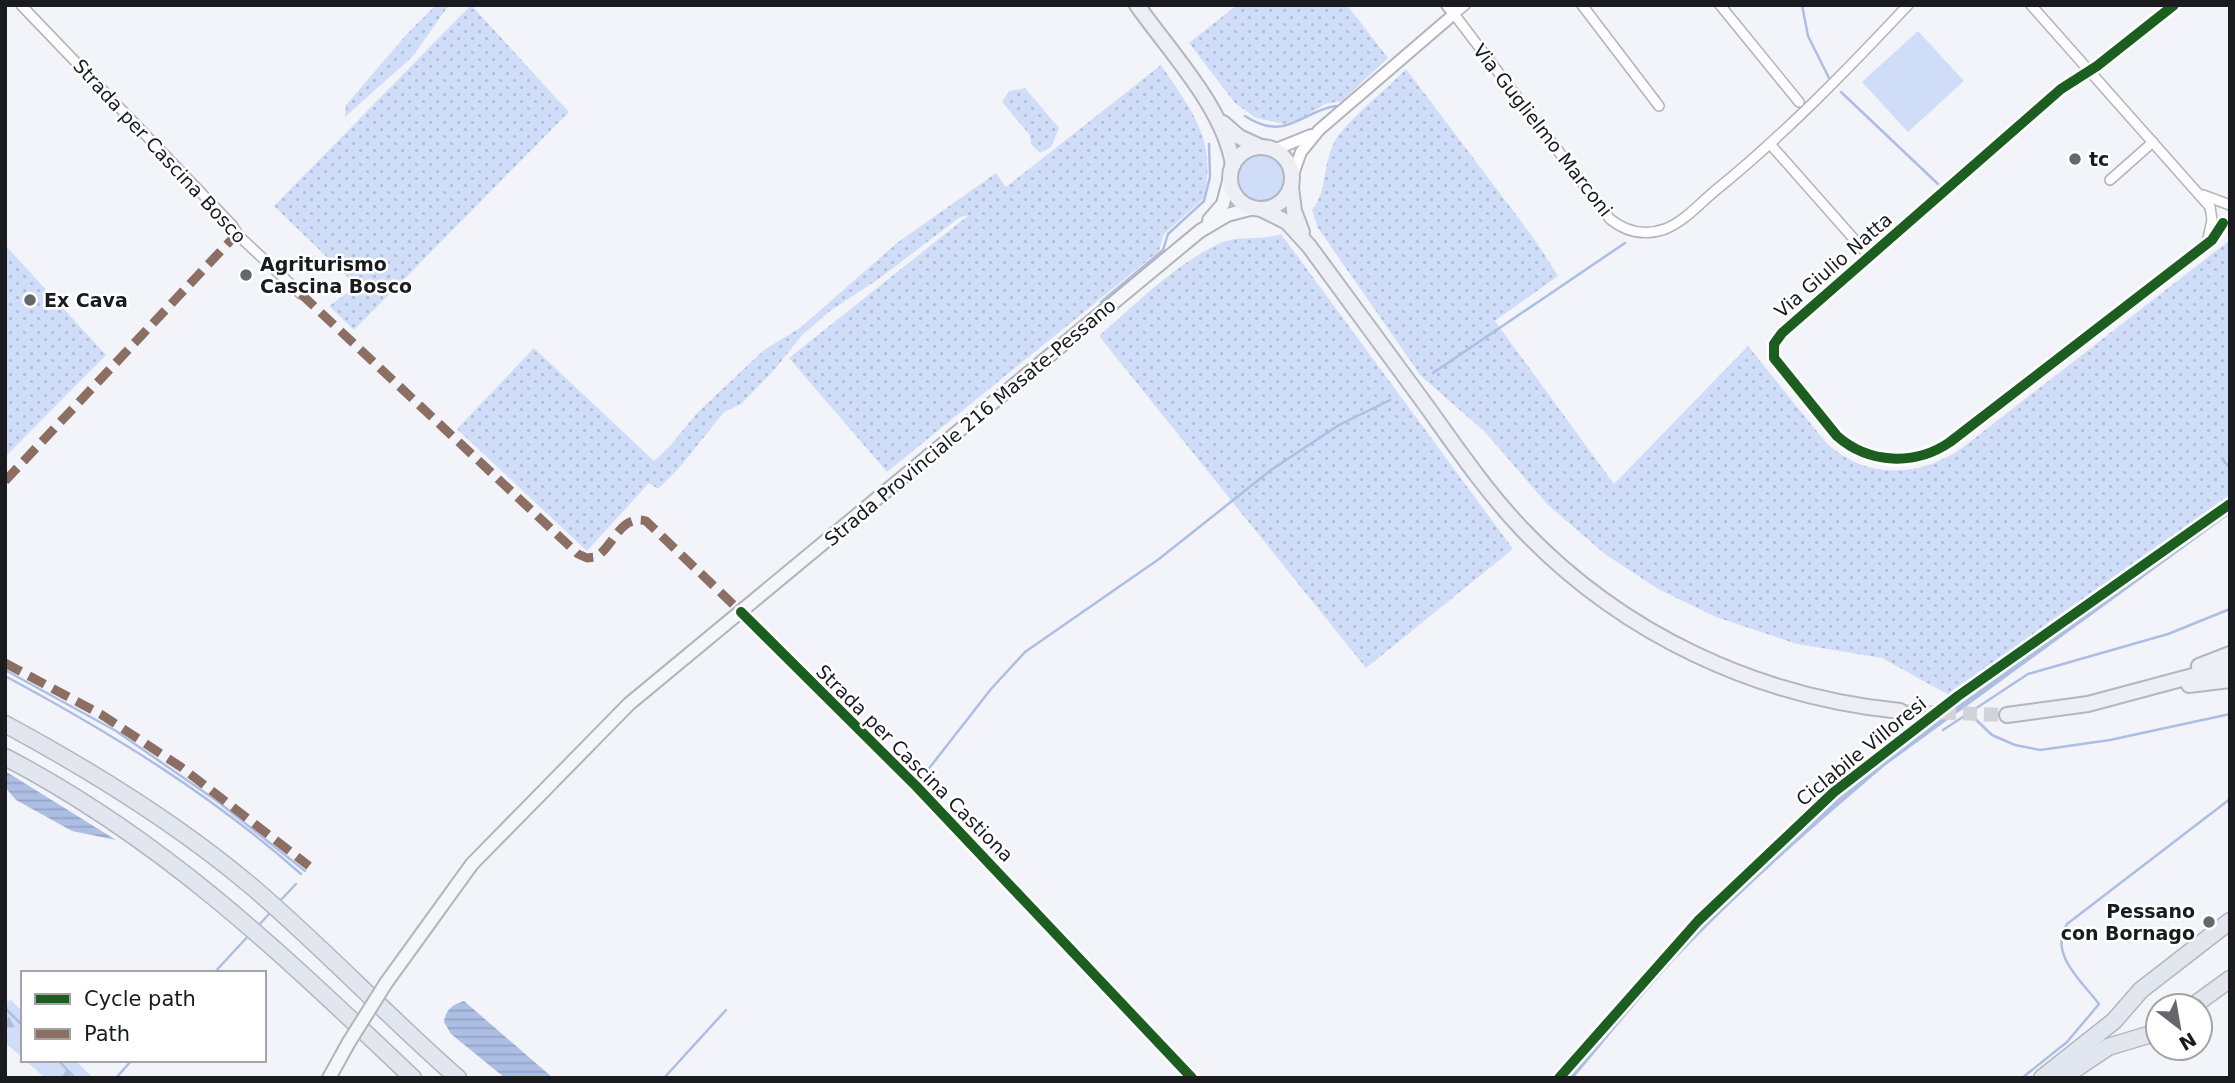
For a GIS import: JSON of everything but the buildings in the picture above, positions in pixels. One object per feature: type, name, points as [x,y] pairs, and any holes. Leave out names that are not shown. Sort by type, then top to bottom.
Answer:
[{"type":"highway","points":[[5,724],[117,788],[212,855],[287,918],[458,1078]]},
{"type":"highway","points":[[5,757],[103,813],[188,874],[254,929],[413,1078]]},
{"type":"highway","points":[[2042,1078],[2114,1021],[2141,990],[2230,921]]},
{"type":"highway","points":[[2212,992],[2230,979]]},
{"type":"highway","points":[[2062,1078],[2108,1047],[2144,1035]]},
{"type":"main road","points":[[1137,5],[1217,117],[1237,136],[1268,148],[1289,163],[1295,216],[1309,246]]},
{"type":"main road","points":[[1217,117],[1229,145],[1236,196],[1287,222],[1309,246],[1491,493],[1538,545],[1590,590],[1658,635],[1742,675],[1820,698],[1900,711]]},
{"type":"main road","points":[[1200,231],[1223,204],[1231,171],[1244,152],[1268,148]]},
{"type":"main road","points":[[1200,231],[1225,216],[1279,203],[1292,182]]},
{"type":"main road","name":"Strada Provinciale 216 Masate-Pessano","points":[[329,1078],[386,983],[472,863],[611,722],[1200,231]]},
{"type":"main road","points":[[2139,692],[2230,654]]},
{"type":"main road","points":[[2007,716],[2061,709],[2139,692],[2230,666]]},
{"type":"main road","points":[[2139,692],[2230,680]]},
{"type":"street","name":"Strada per Cascina Bosco","points":[[21,5],[240,236],[301,294]]},
{"type":"street","points":[[1292,182],[1300,155],[1319,131],[1450,10],[1465,5]]},
{"type":"street","points":[[1583,5],[1659,106]]},
{"type":"street","points":[[1720,5],[1799,102]]},
{"type":"street","points":[[1869,256],[1770,144],[1908,5]]},
{"type":"street","points":[[2031,5],[2202,195],[2214,204],[2230,205]]},
{"type":"street","name":"Via Giulio Natta","points":[[2174,5],[2090,71],[2061,89],[1869,256],[1782,333],[1774,344],[1773,354],[1776,362],[1842,441],[1870,455],[1903,459],[1930,453],[1950,442],[2215,238],[2226,221]]},
{"type":"street","name":"Via Guglielmo Marconi","points":[[1450,10],[1610,219],[1625,229],[1642,233],[1674,224],[1770,144]]},
{"type":"street","points":[[1268,148],[1295,144],[1319,131]]},
{"type":"street","points":[[2110,180],[2153,142]]},
{"type":"street","points":[[2207,243],[2214,204]]},
{"type":"street","points":[[2212,220],[2226,221]]},
{"type":"street","name":"Strada per Cascina Castiona","points":[[741,612],[916,786],[1192,1078]]},
{"type":"green space","points":[[436,5],[449,5],[413,56],[345,117],[346,105],[406,35]]},
{"type":"green space","points":[[471,5],[569,112],[354,330],[329,306],[357,286],[274,206]]},
{"type":"green space","points":[[1237,5],[1347,5],[1388,58],[1342,101],[1325,104],[1300,119],[1284,124],[1256,118],[1235,103],[1189,43]]},
{"type":"green space","points":[[1918,31],[1964,81],[1908,132],[1862,82]]},
{"type":"green space","points":[[1161,65],[1192,112],[1204,142],[1207,177],[1204,198],[1164,234],[1159,251],[887,472],[789,358],[969,215],[960,217],[880,278],[830,311],[802,335],[775,369],[741,404],[724,412],[680,467],[658,489],[649,483],[587,551],[457,429],[534,348],[654,461],[698,412],[764,350],[800,328],[897,243],[996,173],[1006,187]]},
{"type":"green space","points":[[1406,69],[1535,240],[1558,276],[1495,321],[1614,484],[1748,346],[1828,445],[1844,456],[1877,469],[1912,469],[1929,465],[1962,448],[2230,240],[2230,495],[2195,523],[1949,695],[1882,658],[1797,644],[1716,617],[1658,589],[1605,554],[1548,505],[1485,432],[1421,376],[1318,228],[1312,210],[1321,194],[1336,139],[1358,114]]},
{"type":"green space","points":[[1025,88],[1059,128],[1051,147],[1040,153],[1031,144],[1030,135],[1002,102],[1009,91]]},
{"type":"green space","points":[[1261,152],[1271,154],[1279,160],[1285,168],[1285,188],[1279,196],[1271,202],[1261,204],[1251,202],[1243,196],[1237,188],[1235,178],[1237,168],[1243,160],[1251,154]]},
{"type":"green space","points":[[1281,234],[1513,549],[1366,668],[1099,336],[1158,284],[1206,250],[1230,240]]},
{"type":"green space","name":"Ex Cava","points":[[5,245],[106,355],[5,457]]},
{"type":"green space","points":[[11,1000],[21,1010],[21,1056],[5,1043],[5,1002]]},
{"type":"green space","points":[[27,1062],[77,1062],[93,1078],[45,1078]]},
{"type":"shaded area","points":[[5,771],[116,840],[72,831],[16,800],[5,787]]},
{"type":"shaded area","points":[[464,1001],[553,1078],[505,1078],[451,1034],[444,1022],[446,1014],[453,1006]]},
{"type":"waterway","points":[[1802,5],[1808,36],[1829,78]]},
{"type":"waterway","points":[[1841,92],[1938,184]]},
{"type":"waterway","points":[[1245,116],[1259,124],[1283,126],[1336,106]]},
{"type":"waterway","points":[[1101,302],[1163,250],[1168,234],[1204,201],[1210,177],[1209,144]]},
{"type":"waterway","points":[[1433,373],[1625,243]]},
{"type":"waterway","points":[[927,771],[991,689],[1025,652],[1159,559],[1271,470],[1339,425],[1390,400]]},
{"type":"waterway","points":[[2222,459],[2230,468]]},
{"type":"waterway","points":[[1567,1078],[1675,952],[1776,854],[1856,784],[1883,761],[2230,508]]},
{"type":"waterway","points":[[1943,730],[2028,674],[2168,634],[2230,609]]},
{"type":"waterway","points":[[5,670],[116,731],[217,801],[305,871]]},
{"type":"waterway","points":[[5,676],[159,766],[232,817],[301,874]]},
{"type":"waterway","points":[[1968,712],[1992,735],[2015,745],[2040,750],[2110,740],[2230,714]]},
{"type":"waterway","points":[[2022,1078],[2067,1042],[2099,1004],[2064,956],[2062,935],[2067,924],[2230,799]]},
{"type":"waterway","points":[[278,903],[296,884]]},
{"type":"waterway","points":[[257,927],[272,911]]},
{"type":"waterway","points":[[216,971],[250,934]]},
{"type":"waterway","points":[[6,1009],[21,1024]]},
{"type":"waterway","points":[[664,1078],[726,1010]]},
{"type":"waterway","points":[[60,1062],[75,1078]]},
{"type":"waterway","points":[[116,1078],[130,1062]]},
{"type":"tunnel","points":[[1900,711],[2007,715]]},
{"type":"marked path","points":[[5,481],[233,238],[240,237]]},
{"type":"marked path","points":[[301,294],[578,554],[587,558],[596,557],[624,526],[637,520],[646,521],[741,612]]},
{"type":"marked path","points":[[5,663],[102,715],[181,767],[309,866]]},
{"type":"cycle path","points":[[2174,5],[2097,66],[2061,89],[1782,333],[1774,344],[1774,358],[1837,436],[1850,445],[1878,457],[1907,458],[1922,455],[1950,442],[2212,240],[2223,223]]},
{"type":"cycle path","name":"Ciclabile Villoresi","points":[[1559,1078],[1698,921],[1834,792],[1958,696],[2230,504]]},
{"type":"cycle path","points":[[741,612],[916,786],[1192,1078]]},
{"type":"place","name":"tc","points":[[2075,159]]},
{"type":"place","name":"Agriturismo Cascina Bosco","points":[[246,275]]},
{"type":"place","name":"Ex Cava","points":[[30,300]]},
{"type":"place","name":"Pessano con Bornago","points":[[2209,922]]}]
